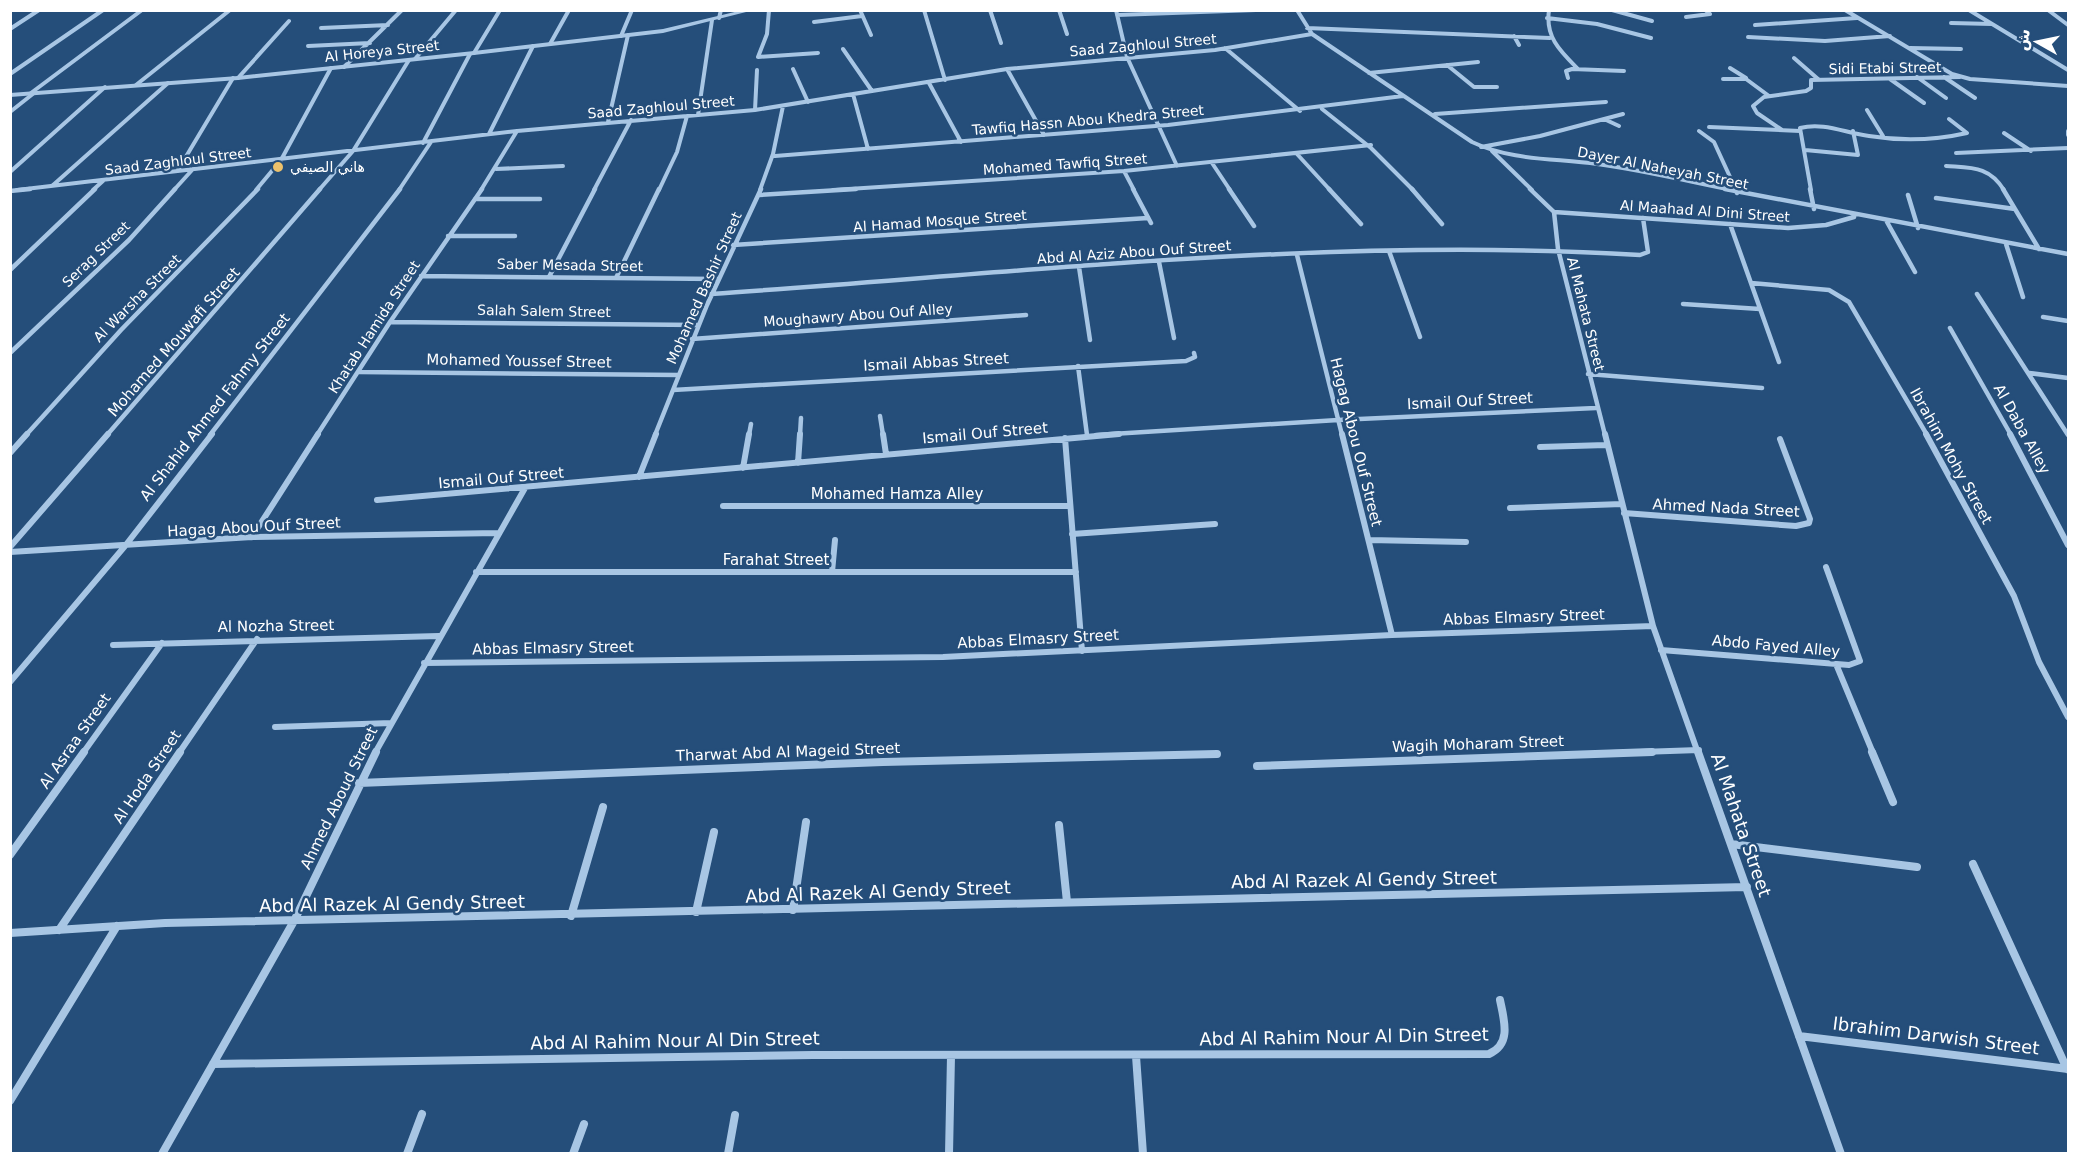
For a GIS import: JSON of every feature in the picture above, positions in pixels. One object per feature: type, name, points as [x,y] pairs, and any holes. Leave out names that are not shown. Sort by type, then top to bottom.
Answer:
[{"type":"street","points":[[10,29],[39,10]]},
{"type":"street","points":[[10,74],[103,10]]},
{"type":"street","points":[[10,112],[142,10]]},
{"type":"street","points":[[136,85],[230,10]]},
{"type":"street","points":[[344,67],[402,10]]},
{"type":"street","name":"Mohamed Mouwafi Street","points":[[10,547],[353,151],[412,60],[456,10]]},
{"type":"street","points":[[423,142],[472,53],[500,10]]},
{"type":"street","points":[[550,44],[569,10]]},
{"type":"street","points":[[608,122],[632,10]]},
{"type":"street","points":[[698,116],[715,19],[721,10]]},
{"type":"street","name":"Al Horeya Street","points":[[10,95],[236,78],[625,36],[752,10]]},
{"type":"street","points":[[769,10],[767,34],[758,57],[818,53]]},
{"type":"street","points":[[860,10],[870,35]]},
{"type":"street","points":[[924,10],[945,80]]},
{"type":"street","points":[[990,10],[1001,43]]},
{"type":"street","points":[[1059,10],[1066,34]]},
{"type":"street","points":[[1177,166],[1127,57],[1124,35],[1117,13],[1256,10]]},
{"type":"street","name":"Dayer Al Naheyah Street","points":[[1297,10],[1312,34],[1402,96],[1434,114],[1481,147],[1492,151],[1599,164],[1814,209],[2068,254]]},
{"type":"street","points":[[1549,10],[1545,24],[1550,38],[1578,69]]},
{"type":"street","points":[[1612,10],[1652,21]]},
{"type":"street","points":[[1686,17],[1710,14],[1705,10]]},
{"type":"street","points":[[1845,10],[1944,71],[1960,77]]},
{"type":"street","points":[[1970,10],[2068,70]]},
{"type":"street","points":[[2048,10],[2068,25]]},
{"type":"street","points":[[814,22],[862,16]]},
{"type":"street","points":[[1547,18],[1597,24],[1651,38]]},
{"type":"street","points":[[1755,25],[1858,18]]},
{"type":"street","points":[[178,170],[236,78],[289,21]]},
{"type":"street","points":[[1951,23],[1992,24]]},
{"type":"street","points":[[321,28],[388,25]]},
{"type":"street","points":[[1307,28],[1550,38]]},
{"type":"street","name":"Saad Zaghloul Street","points":[[10,191],[489,134],[755,110],[1007,69],[1225,48],[1312,34]]},
{"type":"street","points":[[1514,36],[1519,45]]},
{"type":"street","points":[[1748,37],[1805,38],[1829,41],[1890,36]]},
{"type":"street","points":[[308,46],[370,42]]},
{"type":"street","points":[[489,134],[533,46]]},
{"type":"street","points":[[1225,48],[1300,111]]},
{"type":"street","points":[[1910,48],[1961,49]]},
{"type":"street","points":[[843,49],[872,92]]},
{"type":"street","points":[[1794,58],[1818,79]]},
{"type":"street","points":[[1369,73],[1478,62]]},
{"type":"street","points":[[1447,65],[1474,87],[1497,87]]},
{"type":"street","name":"Al Warsha Street","points":[[10,453],[121,330],[245,204],[281,160],[331,68]]},
{"type":"street","points":[[1730,68],[1769,96]]},
{"type":"street","points":[[755,110],[757,69]]},
{"type":"street","points":[[793,69],[808,102]]},
{"type":"street","points":[[1007,69],[1044,135]]},
{"type":"street","points":[[1568,78],[1566,71],[1578,69],[1624,71]]},
{"type":"street","points":[[1916,77],[1946,98]]},
{"type":"street","points":[[1943,77],[1974,98]]},
{"type":"street","name":"Sidi Etabi Street","points":[[1769,96],[1806,91],[1810,88],[1811,80],[1818,79],[1960,77],[2068,86]]},
{"type":"street","points":[[1722,79],[1746,79]]},
{"type":"street","points":[[1889,79],[1924,103]]},
{"type":"street","points":[[929,82],[961,142]]},
{"type":"street","points":[[52,186],[168,83]]},
{"type":"street","points":[[10,172],[105,87]]},
{"type":"street","points":[[853,94],[868,149]]},
{"type":"street","name":"Tawfiq Hassn Abou Khedra Street","points":[[775,156],[1160,125],[1300,111],[1402,96]]},
{"type":"street","points":[[1769,96],[1756,101],[1753,106],[1757,113],[1782,130]]},
{"type":"street","points":[[1434,114],[1606,102]]},
{"type":"street","name":"Mohamed Bashir Street","points":[[639,477],[711,294],[759,195],[775,156],[783,106]]},
{"type":"street","points":[[1322,108],[1371,145],[1422,198],[1442,224]]},
{"type":"street","points":[[1867,110],[1883,136]]},
{"type":"street","points":[[1481,147],[1623,114]]},
{"type":"street","points":[[616,278],[677,152],[687,116]]},
{"type":"street","points":[[1604,119],[1618,126]]},
{"type":"street","points":[[1709,127],[1782,130],[1809,126],[1853,131],[1867,136],[1967,133],[1948,119]]},
{"type":"street","points":[[549,277],[631,120]]},
{"type":"street","points":[[1800,129],[1806,150],[1814,209]]},
{"type":"street","name":"Khatab Hamida Street","points":[[252,537],[390,322],[496,169],[517,131]]},
{"type":"street","points":[[1699,131],[1714,142],[1737,193]]},
{"type":"street","points":[[1806,150],[1858,155],[1853,131]]},
{"type":"street","points":[[2004,133],[2031,151]]},
{"type":"street","name":"Al Shahid Ahmed Fahmy Street","points":[[10,682],[125,546],[396,195],[431,142]]},
{"type":"street","name":"Mohamed Tawfiq Street","points":[[759,195],[1124,171],[1371,145]]},
{"type":"street","points":[[1956,153],[2068,148]]},
{"type":"street","points":[[1492,151],[1554,212]]},
{"type":"street","points":[[1297,154],[1361,224]]},
{"type":"street","points":[[1212,163],[1254,226]]},
{"type":"street","points":[[496,169],[563,166]]},
{"type":"street","points":[[1946,166],[1990,173],[1996,177],[2039,249]]},
{"type":"street","name":"Serag Street","points":[[10,353],[129,240],[193,169]]},
{"type":"street","name":"Al Hamad Mosque Street","points":[[734,245],[1150,220],[1124,171]]},
{"type":"street","points":[[10,270],[104,180]]},
{"type":"street","points":[[1908,195],[1918,228]]},
{"type":"street","points":[[1936,198],[2015,209]]},
{"type":"street","points":[[475,199],[540,199]]},
{"type":"street","name":"Al Maahad Al Dini Street","points":[[1554,212],[1807,228],[1854,216]]},
{"type":"street","name":"Al Mahata Street","points":[[1554,212],[1558,249],[1588,375],[1653,626],[1841,1154]]},
{"type":"street","name":"Abd Al Aziz Abou Ouf Street","points":[[711,294],[1079,267],[1389,251],[1558,249],[1644,255],[1648,252],[1643,218]]},
{"type":"street","points":[[1887,222],[1915,272]]},
{"type":"street","points":[[1730,224],[1779,362]]},
{"type":"street","points":[[448,236],[515,236]]},
{"type":"street","points":[[2006,244],[2023,297]]},
{"type":"street","points":[[1389,251],[1420,337]]},
{"type":"street","name":"Hagag Abou Ouf Street","points":[[1297,255],[1392,635]]},
{"type":"street","points":[[1159,262],[1174,338]]},
{"type":"street","points":[[1079,267],[1090,340]]},
{"type":"street","name":"Saber Mesada Street","points":[[422,276],[718,279]]},
{"type":"street","name":"Ibrahim Mohy Street","points":[[1751,283],[1829,290],[1838,293],[1849,302],[1906,396],[2014,596],[2039,662],[2068,717]]},
{"type":"street","points":[[1977,294],[2068,435]]},
{"type":"street","points":[[1683,304],[1760,309]]},
{"type":"street","name":"Moughawry Abou Ouf Alley","points":[[692,339],[1026,315]]},
{"type":"street","points":[[2043,317],[2068,321]]},
{"type":"street","name":"Salah Salem Street","points":[[390,322],[698,325]]},
{"type":"street","name":"Al Daba Alley","points":[[1950,328],[2021,453],[2068,545]]},
{"type":"street","name":"Ismail Abbas Street","points":[[673,390],[1186,361],[1194,357],[1194,353]]},
{"type":"street","points":[[1078,366],[1087,435]]},
{"type":"street","name":"Mohamed Youssef Street","points":[[358,372],[679,375]]},
{"type":"street","points":[[2029,373],[2068,378]]},
{"type":"street","points":[[1588,375],[1762,388]]},
{"type":"street","name":"Ismail Ouf Street","points":[[377,500],[1087,435],[1596,408]]},
{"type":"street","points":[[880,416],[886,454]]},
{"type":"street","points":[[798,463],[801,418]]},
{"type":"street","points":[[742,468],[751,424]]},
{"type":"street","points":[[1065,438],[1082,651]]},
{"type":"street","name":"Ahmed Nada Street","points":[[1624,513],[1796,526],[1809,524],[1810,519],[1780,439]]},
{"type":"street","points":[[1540,447],[1606,446]]},
{"type":"street","name":"Ahmed Aboud Street","points":[[162,1154],[294,921],[359,783],[391,723],[525,488]]},
{"type":"street","points":[[1510,508],[1622,504]]},
{"type":"street","name":"Mohamed Hamza Alley","points":[[723,506],[1070,506]]},
{"type":"street","points":[[1072,534],[1215,524]]},
{"type":"street","name":"Hagag Abou Ouf Street","points":[[10,552],[252,537],[498,533]]},
{"type":"street","points":[[832,572],[835,540]]},
{"type":"street","points":[[1369,540],[1466,542]]},
{"type":"street","name":"Abdo Fayed Alley","points":[[1661,650],[1854,665],[1860,660],[1826,567]]},
{"type":"street","name":"Farahat Street","points":[[476,572],[1076,572]]},
{"type":"street","name":"Abbas Elmasry Street","points":[[424,663],[943,657],[1392,635],[1653,626]]},
{"type":"street","name":"Al Nozha Street","points":[[113,645],[257,639],[439,636]]},
{"type":"street","name":"Al Hoda Street","points":[[59,930],[257,639]]},
{"type":"street","name":"Al Asraa Street","points":[[10,855],[162,643]]},
{"type":"street","points":[[1836,664],[1893,802]]},
{"type":"street","points":[[2060,701],[2068,702]]},
{"type":"street","points":[[275,727],[391,723]]},
{"type":"street","name":"Wagih Moharam Street","points":[[1257,766],[1699,750]]},
{"type":"street","name":"Tharwat Abd Al Mageid Street","points":[[359,783],[883,762],[1217,754]]},
{"type":"street","points":[[571,916],[603,807]]},
{"type":"street","points":[[794,910],[806,822]]},
{"type":"street","points":[[1059,825],[1066,902]]},
{"type":"street","points":[[696,912],[714,832]]},
{"type":"street","points":[[1731,844],[1917,867]]},
{"type":"street","points":[[1973,864],[2068,1070]]},
{"type":"street","name":"Abd Al Razek Al Gendy Street","points":[[10,933],[117,926],[294,921],[1747,887]]},
{"type":"street","points":[[10,1101],[117,926]]},
{"type":"street","name":"Abd Al Rahim Nour Al Din Street","points":[[213,1064],[813,1055],[1489,1054],[1498,1051],[1504,1044],[1506,1036],[1500,1000]]},
{"type":"street","name":"Ibrahim Darwish Street","points":[[1799,1036],[2068,1070]]},
{"type":"street","points":[[949,1154],[951,1056]]},
{"type":"street","points":[[1136,1056],[1143,1154]]},
{"type":"street","points":[[407,1154],[422,1114]]},
{"type":"street","points":[[728,1154],[735,1115]]},
{"type":"street","points":[[573,1154],[584,1124]]},
{"type":"place","name":"هاني الصيفي","points":[[278,167]]}]
